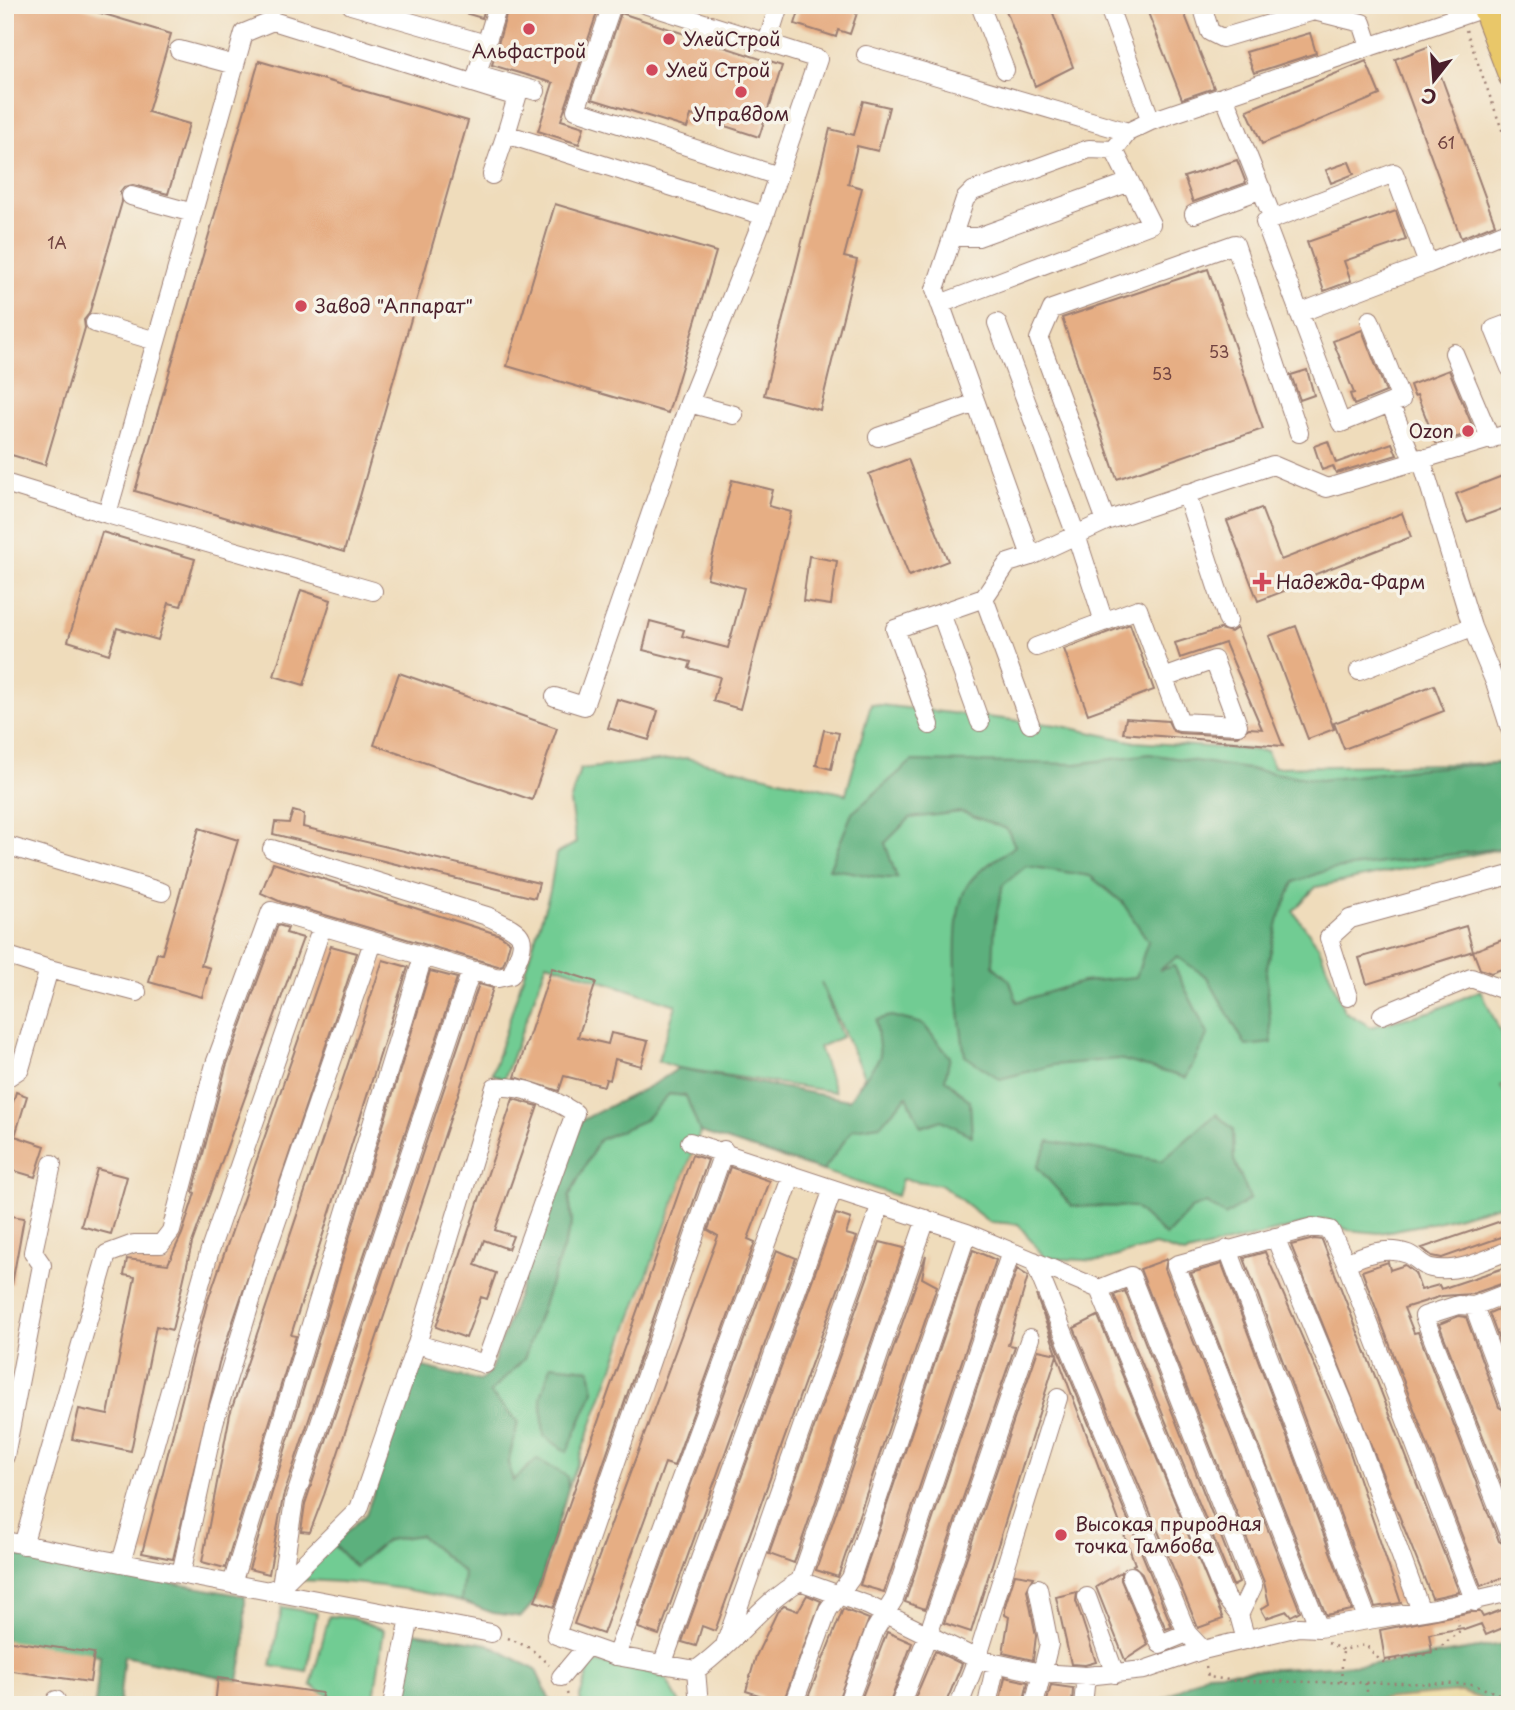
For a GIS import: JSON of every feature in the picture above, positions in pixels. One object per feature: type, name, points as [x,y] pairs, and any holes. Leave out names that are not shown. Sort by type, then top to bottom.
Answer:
[{"type":"main road","points":[[1491,6],[1510,76]]},
{"type":"street","points":[[351,5],[486,44]]},
{"type":"street","points":[[498,5],[477,74],[536,91]]},
{"type":"street","points":[[612,5],[576,110],[778,176]]},
{"type":"street","points":[[555,697],[584,706],[689,403],[764,216],[818,59],[647,5]]},
{"type":"street","points":[[767,43],[779,5]]},
{"type":"street","points":[[980,5],[1005,70]]},
{"type":"street","points":[[1108,5],[1151,121]]},
{"type":"street","points":[[1202,5],[1210,32],[1222,38],[1313,8],[1362,23],[1370,47]]},
{"type":"street","points":[[1114,150],[1128,132],[1151,121],[1491,6],[1510,8]]},
{"type":"street","points":[[107,514],[244,33],[273,21],[517,97],[492,175]]},
{"type":"street","points":[[179,50],[235,65]]},
{"type":"street","points":[[866,55],[1128,132]]},
{"type":"street","points":[[1224,96],[1269,209]]},
{"type":"street","points":[[506,134],[764,216]]},
{"type":"street","points":[[1031,556],[935,289],[965,199],[973,191],[1089,149],[1114,150]]},
{"type":"street","points":[[940,304],[1151,224],[1114,150]]},
{"type":"street","points":[[1370,320],[1401,400],[1340,423],[1265,222],[1394,173],[1428,264]]},
{"type":"street","points":[[952,237],[978,237],[1130,182]]},
{"type":"street","points":[[1194,214],[1262,189]]},
{"type":"street","points":[[131,196],[193,213]]},
{"type":"street","points":[[1299,313],[1510,230]]},
{"type":"street","points":[[1107,521],[1039,339],[1052,309],[1235,244],[1299,433]]},
{"type":"street","points":[[95,323],[156,341]]},
{"type":"street","points":[[997,323],[1076,535],[1104,622]]},
{"type":"street","points":[[1510,323],[1494,329],[1510,368]]},
{"type":"street","points":[[1454,353],[1491,440]]},
{"type":"street","points":[[689,403],[734,415]]},
{"type":"street","points":[[878,437],[976,403]]},
{"type":"street","points":[[1390,403],[1417,459],[1472,627],[1496,685],[1510,729]]},
{"type":"street","points":[[930,725],[895,629],[985,598],[1008,563],[1031,556],[1107,521],[1273,465],[1327,488],[1510,433]]},
{"type":"street","points":[[5,483],[373,591]]},
{"type":"street","points":[[1186,493],[1228,621]]},
{"type":"street","points":[[985,598],[1030,724]]},
{"type":"street","points":[[1036,647],[1138,609],[1180,722],[1238,725],[1214,660],[1164,678]]},
{"type":"street","points":[[941,613],[980,722]]},
{"type":"street","points":[[1359,671],[1472,627]]},
{"type":"street","points":[[5,845],[162,892]]},
{"type":"street","points":[[272,849],[487,916],[521,936],[523,948],[511,975],[498,978],[271,911],[215,1064],[171,1231],[161,1244],[134,1244],[107,1254],[14,1543],[232,1584],[274,1588],[491,1633]]},
{"type":"street","points":[[1348,997],[1329,938],[1350,919],[1510,876]]},
{"type":"street","points":[[121,1563],[209,1253],[323,927]]},
{"type":"street","points":[[181,1574],[221,1398],[263,1261],[373,942]]},
{"type":"street","points":[[5,955],[137,992]]},
{"type":"street","points":[[232,1584],[423,957]]},
{"type":"street","points":[[5,1079],[20,1069],[49,969]]},
{"type":"street","points":[[274,1588],[294,1501],[471,971]]},
{"type":"street","points":[[1382,1015],[1472,978],[1510,992]]},
{"type":"street","points":[[274,1588],[359,1509],[416,1344],[495,1087],[510,1086],[560,1103],[575,1113],[485,1364],[416,1344]]},
{"type":"street","points":[[690,1142],[724,1150],[967,1233],[1099,1289],[1225,1597],[1239,1615],[1247,1640]]},
{"type":"street","points":[[724,1150],[556,1635],[615,1656],[696,1670],[723,1651],[778,1596],[800,1581],[926,1219]]},
{"type":"street","points":[[5,1456],[42,1265],[33,1252],[52,1164]]},
{"type":"street","points":[[615,1656],[792,1175]]},
{"type":"street","points":[[662,1665],[833,1189]]},
{"type":"street","points":[[723,1651],[881,1204]]},
{"type":"street","points":[[1319,1628],[1176,1265],[1313,1227],[1330,1230],[1346,1263],[1475,1602]]},
{"type":"street","points":[[793,1705],[828,1610],[851,1578],[967,1233]]},
{"type":"street","points":[[1275,1237],[1353,1424],[1421,1611]]},
{"type":"street","points":[[1228,1249],[1367,1618]]},
{"type":"street","points":[[1346,1263],[1373,1251],[1408,1254],[1429,1268],[1443,1269],[1470,1265],[1510,1250]]},
{"type":"street","points":[[847,1705],[875,1630],[894,1600],[1011,1252]]},
{"type":"street","points":[[1034,1261],[1187,1633],[1203,1650]]},
{"type":"street","points":[[1099,1289],[1130,1276],[1254,1586],[1239,1615]]},
{"type":"street","points":[[1510,1293],[1474,1306],[1458,1306],[1424,1316],[1510,1537]]},
{"type":"street","points":[[1474,1306],[1510,1403]]},
{"type":"street","points":[[901,1705],[928,1635],[1030,1338]]},
{"type":"street","points":[[960,1705],[977,1659],[1058,1398]]},
{"type":"street","points":[[1131,1576],[1160,1644],[1187,1633]]},
{"type":"street","points":[[800,1581],[886,1613],[977,1659],[1041,1673],[1086,1676],[1144,1670],[1203,1650],[1298,1627],[1319,1628],[1367,1618],[1454,1606],[1510,1592]]},
{"type":"street","points":[[1034,1705],[1049,1644],[1038,1588]]},
{"type":"street","points":[[1087,1597],[1115,1674]]},
{"type":"street","points":[[392,1705],[410,1618]]},
{"type":"street","points":[[561,1677],[587,1646]]},
{"type":"street","points":[[987,1705],[996,1664]]},
{"type":"street","points":[[696,1670],[699,1705]]},
{"type":"street","points":[[1083,1705],[1086,1676]]},
{"type":"path","points":[[1461,17],[1510,152]]},
{"type":"path","points":[[1319,1628],[1325,1642],[1343,1650],[1360,1644],[1371,1647],[1383,1662],[1433,1653],[1460,1631],[1454,1606]]},
{"type":"path","points":[[491,1633],[530,1648],[561,1677],[571,1705]]},
{"type":"path","points":[[1203,1650],[1208,1677],[1237,1681],[1471,1684],[1510,1698]]},
{"type":"path","points":[[1341,1682],[1343,1650]]},
{"type":"path","points":[[1365,1683],[1368,1695],[1375,1699]]},
{"type":"green space","points":[[871,704],[1057,725],[1135,742],[1267,751],[1273,767],[1503,763],[1510,791],[1510,847],[1316,887],[1293,911],[1319,947],[1344,1011],[1371,1027],[1433,1011],[1481,990],[1510,1054],[1510,1081],[1501,1086],[1510,1101],[1510,1202],[1437,1222],[1379,1233],[1348,1230],[1325,1219],[1184,1254],[1155,1245],[1101,1261],[1045,1258],[1018,1224],[989,1222],[942,1185],[902,1179],[897,1196],[823,1171],[850,1100],[864,1076],[821,983],[842,1037],[819,1047],[835,1092],[678,1068],[658,1061],[676,1005],[547,963],[504,1079],[492,1074],[550,891],[556,854],[576,843],[570,802],[580,769],[686,758],[846,794]]},
{"type":"green space","points":[[1149,754],[1320,780],[1414,769],[1503,763],[1510,788],[1510,847],[1328,870],[1294,882],[1279,918],[1266,971],[1272,1043],[1246,1046],[1207,977],[1177,957],[1159,970],[1174,966],[1208,1034],[1186,1078],[1119,1059],[1054,1065],[1000,1079],[965,1056],[957,991],[956,938],[963,893],[976,874],[1015,846],[1007,829],[962,812],[910,818],[885,843],[897,878],[880,878],[829,869],[852,813],[912,761],[1076,764]],"holes":[[[1026,866],[1090,876],[1122,902],[1148,941],[1136,977],[1082,982],[1017,1002],[1010,981],[993,966],[995,921],[1003,885]]]},
{"type":"green space","points":[[891,1016],[923,1024],[950,1057],[945,1079],[970,1101],[972,1136],[941,1120],[921,1127],[907,1096],[880,1125],[853,1129],[823,1171],[700,1132],[686,1096],[669,1094],[645,1120],[599,1140],[569,1196],[572,1223],[524,1359],[490,1393],[518,1422],[508,1463],[513,1481],[537,1459],[567,1476],[568,1489],[535,1601],[521,1617],[493,1613],[461,1601],[464,1573],[420,1535],[387,1540],[355,1567],[333,1544],[366,1514],[419,1366],[480,1381],[490,1372],[581,1121],[644,1089],[678,1068],[849,1100],[880,1057],[876,1020]]},
{"type":"green space","points":[[668,1094],[686,1096],[700,1132],[568,1489],[567,1476],[514,1481],[508,1463],[518,1422],[490,1393],[524,1359],[572,1223],[569,1196],[599,1140]]},
{"type":"green space","points":[[1216,1114],[1233,1129],[1234,1160],[1250,1199],[1225,1216],[1207,1203],[1191,1209],[1166,1236],[1134,1207],[1072,1206],[1037,1167],[1049,1141],[1162,1161]]},
{"type":"green space","points":[[551,1365],[590,1369],[594,1391],[567,1452],[544,1436],[541,1397]]},
{"type":"green space","points":[[420,1535],[465,1573],[461,1601],[380,1586],[297,1580],[333,1544],[355,1567],[387,1540]]},
{"type":"green space","points":[[5,1553],[245,1596],[245,1645],[238,1681],[124,1656],[119,1705],[95,1705],[100,1655],[5,1643]]},
{"type":"green space","points":[[282,1607],[317,1613],[307,1672],[271,1666]]},
{"type":"green space","points":[[329,1616],[352,1618],[384,1630],[373,1705],[340,1700],[311,1685]]},
{"type":"green space","points":[[413,1632],[488,1644],[536,1670],[552,1705],[419,1705],[402,1696]]},
{"type":"green space","points":[[1510,1643],[1510,1705],[1498,1705],[1461,1692],[1320,1705],[1153,1705],[1207,1673],[1385,1663]]},
{"type":"green space","points":[[592,1662],[639,1668],[666,1679],[681,1705],[581,1705],[580,1696]]},
{"type":"sand","points":[[1461,1692],[1498,1705],[1320,1705]]},
{"type":"building","points":[[5,5],[74,5],[171,34],[148,112],[189,124],[168,194],[133,185],[124,187],[120,192],[122,202],[89,314],[84,320],[85,328],[45,465],[5,453]]},
{"type":"building","points":[[452,5],[486,5],[482,18],[451,9]]},
{"type":"building","points":[[509,5],[554,5],[575,11],[577,5],[581,5],[598,10],[561,120],[584,127],[579,144],[538,131],[553,83],[492,65]]},
{"type":"building","points":[[801,5],[845,5],[844,9],[857,13],[850,34],[838,30],[836,37],[795,24]]},
{"type":"building","points":[[1004,5],[1050,5],[1073,67],[1035,86]]},
{"type":"building","points":[[1145,5],[1181,5],[1214,88],[1182,99]]},
{"type":"building","name":"Улей Строй","points":[[621,13],[782,66],[759,137],[691,115],[687,128],[592,99]]},
{"type":"building","points":[[1310,33],[1316,53],[1254,73],[1246,52]]},
{"type":"building","points":[[1430,46],[1495,224],[1461,238],[1395,59]]},
{"type":"building","name":"Завод \"Аппарат\"","points":[[259,61],[468,121],[344,552],[135,491]]},
{"type":"building","points":[[1366,61],[1380,95],[1262,144],[1247,110]]},
{"type":"building","points":[[863,101],[889,107],[878,151],[857,146],[848,184],[862,188],[844,257],[857,260],[820,410],[764,395],[830,129],[854,135]]},
{"type":"building","points":[[1237,160],[1246,183],[1193,202],[1184,177]]},
{"type":"building","points":[[1349,162],[1354,174],[1331,183],[1326,170]]},
{"type":"building","points":[[555,204],[716,252],[668,413],[507,366]]},
{"type":"building","points":[[1396,211],[1406,240],[1344,261],[1351,281],[1324,291],[1307,242]]},
{"type":"building","points":[[1208,269],[1263,429],[1117,479],[1062,318]]},
{"type":"building","points":[[1362,330],[1386,392],[1354,405],[1350,394],[1354,393],[1333,341]]},
{"type":"building","points":[[1307,370],[1314,395],[1300,400],[1291,375]]},
{"type":"building","points":[[1449,370],[1475,432],[1436,443],[1417,395],[1414,396],[1410,385]]},
{"type":"building","points":[[1328,441],[1336,463],[1392,443],[1397,455],[1336,473],[1333,466],[1322,470],[1314,446]]},
{"type":"building","points":[[908,459],[948,561],[909,576],[869,474]]},
{"type":"building","points":[[1510,473],[1510,506],[1467,522],[1456,494]]},
{"type":"building","points":[[732,480],[773,490],[769,506],[791,512],[740,709],[713,701],[720,677],[689,668],[691,662],[643,650],[650,621],[684,630],[682,636],[728,648],[744,588],[707,578]]},
{"type":"building","points":[[1261,508],[1281,560],[1402,513],[1411,537],[1290,584],[1292,588],[1258,601],[1227,521]]},
{"type":"building","points":[[102,532],[195,559],[181,606],[169,603],[158,640],[117,628],[109,654],[68,641]]},
{"type":"building","points":[[809,556],[837,561],[831,605],[803,601]]},
{"type":"building","points":[[301,590],[331,600],[304,685],[274,676]]},
{"type":"building","points":[[1130,624],[1154,690],[1088,714],[1064,649]]},
{"type":"building","points":[[1296,626],[1334,729],[1308,739],[1269,636]]},
{"type":"building","points":[[1237,628],[1283,746],[1123,733],[1126,718],[1168,721],[1173,731],[1179,733],[1237,736],[1249,728],[1262,729],[1225,643],[1180,658],[1175,643],[1220,629],[1231,632]]},
{"type":"building","points":[[399,673],[557,728],[532,800],[374,745]]},
{"type":"building","points":[[1434,685],[1444,711],[1344,749],[1334,723]]},
{"type":"building","points":[[617,699],[658,711],[649,740],[608,728]]},
{"type":"building","points":[[824,730],[839,733],[831,769],[816,765]]},
{"type":"building","points":[[293,811],[304,814],[303,827],[539,883],[535,898],[273,834],[275,822],[289,823]]},
{"type":"building","points":[[199,828],[238,840],[201,965],[210,968],[202,997],[149,982],[157,953],[162,954]]},
{"type":"building","points":[[273,863],[500,935],[510,942],[503,965],[498,966],[281,902],[261,893]]},
{"type":"building","points":[[278,925],[288,928],[286,933],[303,938],[192,1243],[172,1330],[156,1326],[131,1451],[72,1439],[79,1409],[108,1415],[135,1277],[124,1275],[127,1259],[168,1264],[182,1234],[195,1193],[193,1192],[226,1067]]},
{"type":"building","points":[[1466,926],[1473,951],[1367,984],[1359,958]]},
{"type":"building","points":[[1510,937],[1510,966],[1491,973],[1480,969],[1473,951]]},
{"type":"building","points":[[331,946],[357,953],[219,1363],[173,1559],[142,1553],[207,1303]]},
{"type":"building","points":[[383,960],[408,967],[291,1335],[296,1336],[225,1568],[202,1562],[230,1414]]},
{"type":"building","points":[[552,968],[596,982],[578,1037],[608,1044],[611,1033],[648,1041],[641,1066],[615,1059],[610,1080],[606,1079],[604,1086],[564,1076],[559,1091],[515,1077]]},
{"type":"building","points":[[430,971],[457,978],[283,1497],[269,1574],[249,1569]]},
{"type":"building","points":[[479,984],[493,988],[324,1495],[310,1532],[301,1531],[305,1504]]},
{"type":"building","points":[[16,1092],[27,1096],[15,1136],[45,1146],[35,1177],[5,1168],[5,1100],[13,1102]]},
{"type":"building","points":[[513,1099],[538,1106],[495,1230],[513,1236],[508,1249],[484,1240],[475,1265],[496,1273],[487,1299],[481,1297],[466,1338],[436,1327]]},
{"type":"building","points":[[692,1155],[708,1160],[554,1607],[535,1601]]},
{"type":"building","points":[[730,1167],[770,1181],[748,1239],[755,1242],[674,1466],[665,1463],[603,1634],[574,1624],[718,1236],[708,1230]]},
{"type":"building","points":[[97,1169],[127,1177],[111,1234],[81,1226]]},
{"type":"building","points":[[836,1214],[851,1219],[846,1234],[857,1237],[715,1631],[702,1626],[696,1646],[682,1642]]},
{"type":"building","points":[[5,1215],[24,1218],[12,1284],[5,1283]]},
{"type":"building","points":[[1510,1218],[1510,1234],[1442,1258],[1432,1256],[1422,1248]]},
{"type":"building","points":[[1314,1239],[1322,1240],[1459,1592],[1432,1598],[1291,1245]]},
{"type":"building","points":[[880,1242],[904,1248],[794,1563],[769,1554]]},
{"type":"building","points":[[777,1250],[796,1258],[659,1635],[638,1628]]},
{"type":"building","points":[[973,1250],[996,1260],[884,1592],[860,1585]]},
{"type":"building","points":[[1265,1252],[1342,1429],[1401,1603],[1375,1607],[1244,1258]]},
{"type":"building","points":[[926,1255],[922,1278],[937,1286],[838,1577],[816,1570]]},
{"type":"building","points":[[1167,1259],[1165,1269],[1300,1611],[1291,1616],[1287,1611],[1266,1618],[1261,1609],[1269,1604],[1264,1582],[1140,1269]]},
{"type":"building","points":[[1388,1262],[1390,1270],[1405,1265],[1415,1273],[1421,1290],[1439,1285],[1441,1289],[1510,1266],[1510,1281],[1472,1294],[1442,1296],[1404,1308],[1414,1333],[1418,1332],[1499,1541],[1510,1548],[1510,1568],[1504,1569],[1507,1576],[1481,1586],[1362,1271]]},
{"type":"building","points":[[1222,1264],[1352,1610],[1326,1615],[1191,1273]]},
{"type":"building","points":[[1017,1269],[1028,1276],[1008,1345],[1015,1346],[925,1609],[905,1602]]},
{"type":"building","points":[[1125,1291],[1239,1583],[1233,1586],[1114,1295]]},
{"type":"building","points":[[1036,1295],[1172,1627],[1166,1629],[1141,1572],[1133,1565],[1135,1564],[1057,1355],[971,1632],[944,1623],[1038,1350],[1057,1354]]},
{"type":"building","points":[[1510,1304],[1510,1370],[1489,1313]]},
{"type":"building","points":[[1098,1316],[1223,1619],[1198,1628],[1074,1328]]},
{"type":"building","points":[[1459,1316],[1466,1317],[1499,1407],[1510,1414],[1504,1417],[1510,1432],[1510,1505],[1439,1324]]},
{"type":"building","points":[[1121,1572],[1121,1580],[1148,1645],[1125,1660],[1096,1587]]},
{"type":"building","points":[[1015,1574],[1034,1577],[1027,1590],[1036,1636],[1033,1660],[1003,1653],[1009,1617],[1005,1615],[1005,1606]]},
{"type":"building","points":[[1077,1592],[1076,1601],[1096,1662],[1085,1665],[1071,1664],[1056,1597]]},
{"type":"building","points":[[807,1595],[821,1601],[782,1705],[759,1705],[762,1696],[746,1691],[756,1656],[777,1612],[784,1606],[798,1611]]},
{"type":"building","points":[[1510,1607],[1510,1625],[1486,1635],[1481,1624],[1464,1630],[1463,1628],[1429,1634],[1432,1652],[1385,1660],[1380,1630],[1471,1612],[1480,1612],[1483,1617]]},
{"type":"building","points":[[843,1609],[869,1619],[836,1705],[805,1705]]},
{"type":"building","points":[[887,1632],[912,1643],[889,1705],[859,1705]]},
{"type":"building","points":[[5,1640],[94,1653],[90,1682],[5,1670]]},
{"type":"building","points":[[935,1651],[962,1664],[945,1705],[912,1705]]},
{"type":"building","points":[[1005,1677],[1028,1682],[1023,1705],[999,1705]]},
{"type":"building","points":[[218,1678],[322,1693],[321,1705],[215,1705]]},
{"type":"building","points":[[1051,1685],[1073,1688],[1072,1705],[1046,1705]]},
{"type":"place","name":"Альфастрой","points":[[529,29]]},
{"type":"place","name":"УлейСтрой","points":[[669,39]]},
{"type":"place","name":"Улей Строй","points":[[652,70]]},
{"type":"place","name":"Управдом","points":[[741,92]]},
{"type":"place","name":"Завод \"Аппарат\"","points":[[301,306]]},
{"type":"place","name":"Ozon","points":[[1468,431]]},
{"type":"place","name":"Надежда-Фарм","points":[[1262,582]]},
{"type":"place","name":"Высокая природная точка Тамбова","points":[[1061,1535]]}]
